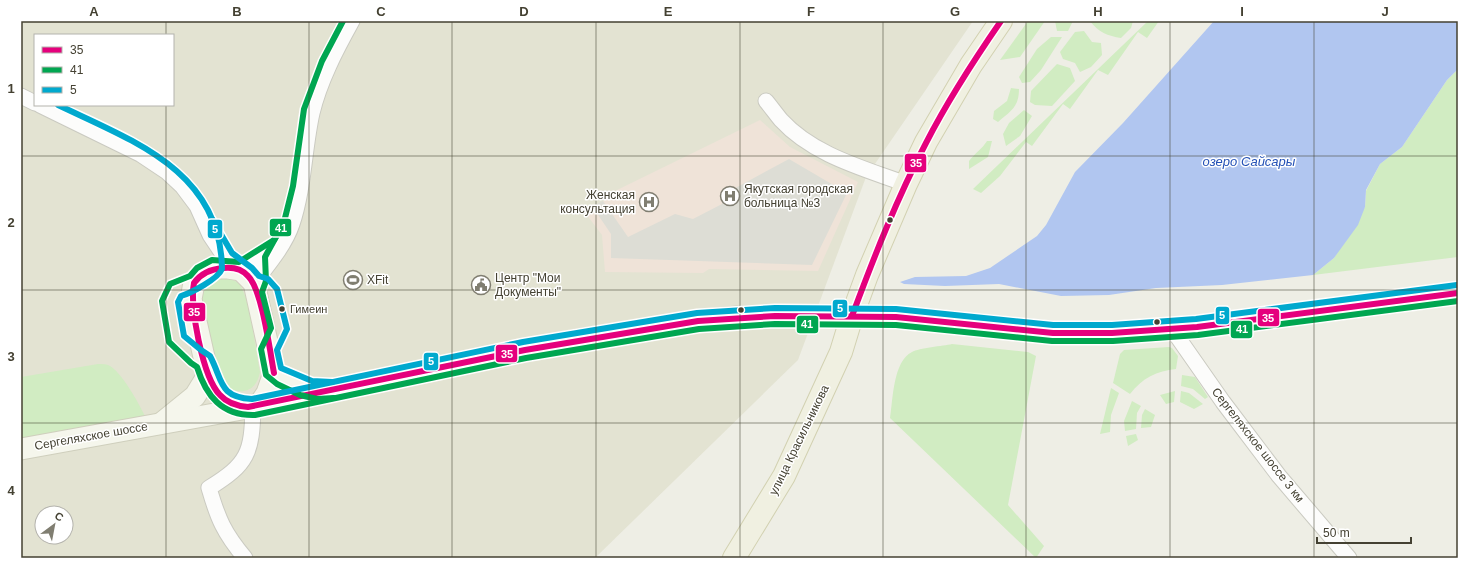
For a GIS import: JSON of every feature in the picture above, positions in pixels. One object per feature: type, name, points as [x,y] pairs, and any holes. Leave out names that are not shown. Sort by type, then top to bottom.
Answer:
[{"type":"main road","name":"улица Красильникова","points":[[734,558],[784,476],[841,352],[852,316],[906,184],[926,142],[971,65],[1001,21]]},
{"type":"main road","name":"Сергеляхское шоссе","points":[[214,268],[202,275],[194,283],[191,300],[208,375],[216,390],[227,402],[242,407],[253,407]]},
{"type":"main road","points":[[214,268],[228,268],[248,276],[274,373],[267,393],[261,402],[253,407]]},
{"type":"main road","name":"Сергеляхское шоссе","points":[[21,449],[253,407],[577,340],[698,321],[744,317],[896,317],[1053,333],[1112,333],[1172,329],[1458,293]]},
{"type":"main road","points":[[274,373],[298,385],[323,392]]},
{"type":"main road","name":"Сергеляхское шоссе","points":[[161,424],[195,396],[208,375]]},
{"type":"street","points":[[42,106],[140,154],[167,172],[182,186],[197,206],[210,234],[226,259],[248,276],[280,246],[292,225],[300,188],[312,112],[329,64],[352,21]]},
{"type":"street","points":[[21,96],[34,102]]},
{"type":"street","points":[[766,101],[782,120],[816,147],[836,157],[906,184]]},
{"type":"street","points":[[210,234],[214,268]]},
{"type":"street","name":"Сергеляхское шоссе 3 км","points":[[1172,329],[1223,402],[1279,476],[1349,558]]},
{"type":"street","points":[[245,558],[233,544],[219,521],[209,488],[227,477],[241,464],[248,451],[253,429],[253,407]]},
{"type":"shaded area","points":[[21,21],[973,21],[866,177],[798,360],[595,558],[21,558]]},
{"type":"shaded area","name":"Якутская городская больница №3","points":[[760,120],[790,147],[858,182],[818,271],[709,269],[703,273],[605,272],[602,235],[583,210],[606,200],[613,192]]},
{"type":"shaded area","points":[[789,159],[847,193],[812,265],[611,258],[611,234],[592,206],[603,201],[628,237],[675,214],[693,219],[722,204],[728,192]]},
{"type":"green space","points":[[1028,21],[1045,21],[1020,57],[1000,60]]},
{"type":"green space","points":[[1055,21],[1073,21],[1068,31],[1057,31]]},
{"type":"green space","points":[[1090,21],[1133,21],[1131,28],[1121,38],[1104,33],[1096,28]]},
{"type":"green space","points":[[1148,21],[1159,21],[1147,38],[1138,32],[1108,75],[1098,70],[1070,109],[1063,104],[1032,146],[1026,142],[1000,176],[981,193],[973,189]]},
{"type":"green space","points":[[1084,31],[1092,42],[1101,43],[1102,55],[1091,67],[1080,72],[1075,63],[1063,59],[1060,52],[1075,32]]},
{"type":"green space","points":[[1051,37],[1062,37],[1041,70],[1030,82],[1022,83],[1019,77],[1037,49]]},
{"type":"green space","points":[[1057,64],[1070,68],[1075,81],[1052,106],[1035,105],[1030,102],[1031,91]]},
{"type":"green space","points":[[1458,69],[1458,257],[1313,275],[1334,258],[1365,207],[1366,191],[1380,164],[1402,147],[1447,80]]},
{"type":"green space","points":[[1011,88],[1019,89],[1018,100],[1007,115],[998,122],[993,119],[994,111],[1007,101]]},
{"type":"green space","points":[[1024,110],[1032,116],[1020,136],[1006,146],[1003,134],[1009,123]]},
{"type":"green space","points":[[987,141],[992,141],[988,157],[969,169],[969,161]]},
{"type":"green space","points":[[219,278],[232,279],[239,284],[243,290],[252,325],[260,372],[258,380],[254,385],[250,389],[244,391],[232,390],[220,384],[201,299],[207,284]]},
{"type":"green space","points":[[952,344],[1028,352],[1036,356],[1008,505],[1044,546],[1036,558],[890,418],[897,372],[906,357],[912,352],[925,348]]},
{"type":"green space","points":[[1172,348],[1178,356],[1176,369],[1150,376],[1130,394],[1113,383],[1120,354],[1124,350]]},
{"type":"green space","points":[[98,364],[108,365],[118,373],[124,380],[145,416],[21,439],[21,377]]},
{"type":"green space","points":[[1182,375],[1195,377],[1208,397],[1205,399],[1193,389],[1181,386]]},
{"type":"green space","points":[[1111,388],[1119,393],[1111,415],[1110,432],[1100,434]]},
{"type":"green space","points":[[1175,391],[1174,402],[1166,404],[1160,395]]},
{"type":"green space","points":[[1181,391],[1189,393],[1203,404],[1194,409],[1180,402]]},
{"type":"green space","points":[[1132,401],[1141,406],[1137,413],[1136,429],[1125,431],[1124,421]]},
{"type":"green space","points":[[1145,409],[1155,415],[1151,427],[1141,428],[1142,415]]},
{"type":"green space","points":[[1136,434],[1138,440],[1128,446],[1126,436]]},
{"type":"water","name":"озеро Сайсары","points":[[1214,21],[1458,21],[1458,69],[1447,80],[1402,147],[1380,164],[1366,190],[1365,207],[1358,225],[1334,258],[1313,275],[1222,285],[1156,288],[1109,295],[1061,296],[999,284],[945,286],[904,284],[900,282],[915,277],[966,276],[990,268],[1037,236],[1046,225],[1075,172],[1123,123]]},
{"type":"transit line","name":"41","points":[[343,21],[322,61],[304,109],[293,186],[284,222],[274,240],[239,262],[212,260],[197,268],[190,276],[170,284],[162,301],[169,342],[197,367],[205,387],[217,402],[233,412],[255,415],[526,358],[699,329],[775,324],[896,325],[1052,341],[1113,341],[1198,335],[1458,301]]},
{"type":"transit line","name":"35","points":[[852,316],[886,228],[915,164],[952,96],[1001,21]]},
{"type":"transit line","name":"5","points":[[60,106],[143,147],[168,164],[189,184],[206,207],[218,235],[222,269],[220,273],[210,281],[181,296],[178,302],[184,336],[210,356],[223,386],[227,391],[241,398],[252,399],[523,342],[697,313],[775,308],[896,309],[1053,325],[1112,325],[1196,319],[1457,285]]},
{"type":"transit line","name":"5","points":[[212,219],[232,253],[252,268],[259,276],[268,279],[277,289],[287,329],[277,350],[281,368],[312,381],[332,382]]},
{"type":"transit line","name":"41","points":[[282,226],[265,257],[266,281],[262,292],[271,328],[261,349],[266,375],[277,384],[300,395],[317,399],[334,398]]},
{"type":"transit line","name":"35","points":[[274,373],[261,307],[253,283],[248,276],[240,270],[230,268],[214,269],[203,274],[194,283],[193,294],[199,341],[208,374],[214,386],[223,398],[232,404],[248,407],[525,350],[698,321],[775,316],[896,317],[1053,333],[1112,333],[1197,327],[1458,293]]},
{"type":"place","name":"Якутская городская больница №3","points":[[730,196]]},
{"type":"place","name":"Женская консультация","points":[[649,202]]},
{"type":"place","name":"XFit","points":[[353,280]]},
{"type":"place","name":"Центр \"Мои Документы\"","points":[[481,285]]},
{"type":"place","name":"Гимеин","points":[[282,309]]}]
